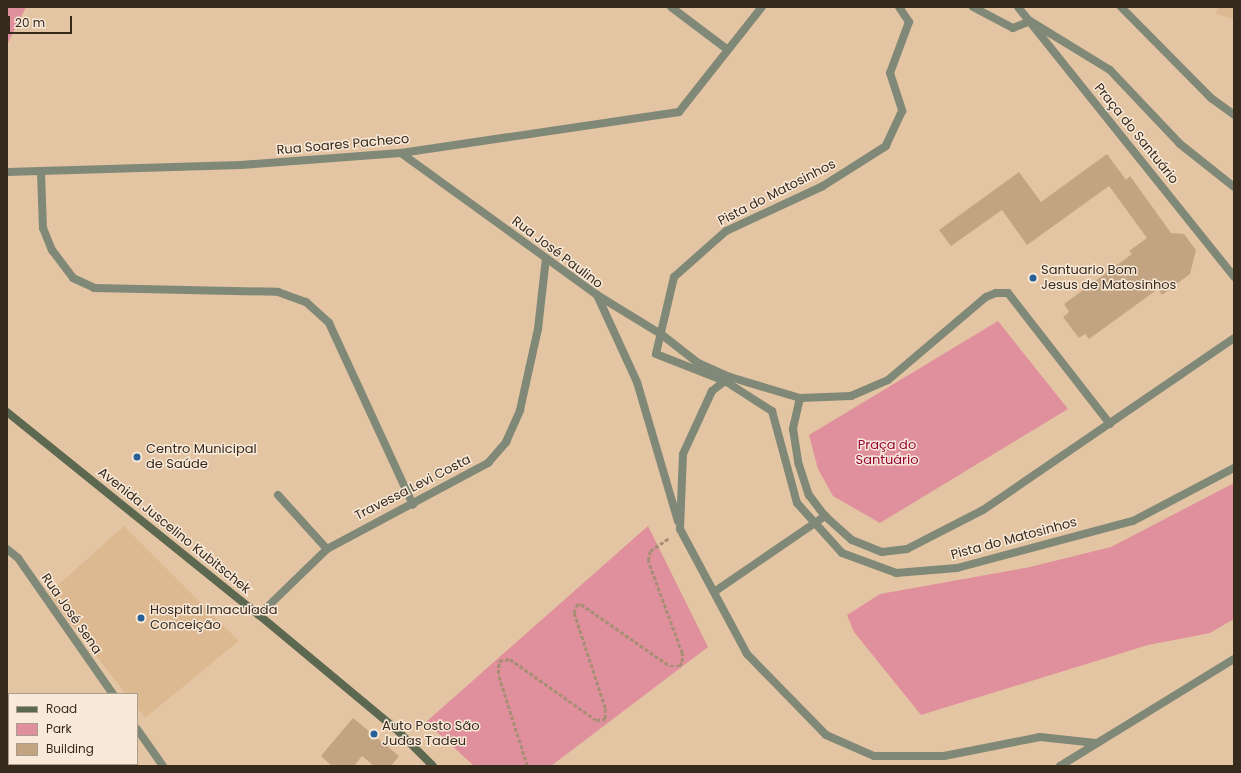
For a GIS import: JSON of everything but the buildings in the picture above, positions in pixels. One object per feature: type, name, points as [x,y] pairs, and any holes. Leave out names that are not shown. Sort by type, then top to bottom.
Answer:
[{"type":"main road","name":"Avenida Juscelino Kubitschek","points":[[7,412],[259,615],[398,731],[433,766]]},
{"type":"street","points":[[671,7],[728,50],[762,7]]},
{"type":"street","name":"Pista do Matosinhos","points":[[899,7],[909,22],[890,73],[902,111],[886,146],[823,186],[726,231],[674,277],[656,354],[727,379],[772,412],[797,503],[842,553],[896,573],[957,568],[1134,521],[1234,468]]},
{"type":"street","points":[[973,7],[1013,28],[1030,22],[1110,70],[1180,144],[1234,187]]},
{"type":"street","name":"Praça do Santuário","points":[[1018,7],[1234,277]]},
{"type":"street","points":[[1121,7],[1211,98],[1234,114]]},
{"type":"street","name":"Rua Soares Pacheco","points":[[7,172],[241,165],[401,153],[679,112],[728,50]]},
{"type":"street","name":"Rua José Paulino","points":[[401,153],[597,295],[637,382],[680,529]]},
{"type":"street","points":[[41,172],[43,228],[52,250],[73,278],[94,288],[278,292],[306,302],[329,323],[413,505]]},
{"type":"street","name":"Travessa Levi Costa","points":[[259,615],[327,549],[352,533],[413,505],[488,462],[506,442],[520,410],[534,344],[546,258]]},
{"type":"street","points":[[597,295],[661,334],[698,363],[727,379],[800,398],[850,396],[888,380],[986,297],[996,293],[1008,293],[1110,424]]},
{"type":"street","points":[[800,398],[793,429],[799,465],[809,495],[825,516],[852,540],[882,552],[907,549],[983,510],[1234,338]]},
{"type":"street","points":[[727,379],[712,391],[683,454],[680,529],[747,654],[826,735],[874,756],[944,756],[1040,737],[1096,743]]},
{"type":"street","points":[[278,495],[327,549]]},
{"type":"street","points":[[714,592],[825,516]]},
{"type":"street","name":"Rua José Sena","points":[[7,549],[18,558],[111,693]]},
{"type":"street","points":[[1060,766],[1234,659]]},
{"type":"street","points":[[138,730],[163,766]]},
{"type":"path","points":[[527,766],[498,674],[499,661],[510,659],[596,720],[605,719],[604,708],[573,609],[581,604],[670,666],[679,666],[682,662],[682,653],[648,556],[680,529]]},
{"type":"shaded area","points":[[1218,7],[1234,7],[1234,20],[1216,13]]},
{"type":"shaded area","name":"Hospital Imaculada Conceição","points":[[124,526],[239,641],[145,718],[138,709],[138,693],[125,693],[48,594]]},
{"type":"green space","points":[[7,7],[26,7],[7,45]]},
{"type":"green space","name":"Praça do Santuário","points":[[998,321],[1068,409],[880,523],[833,496],[818,469],[809,435]]},
{"type":"green space","points":[[1234,483],[1234,619],[1210,633],[1148,645],[921,715],[854,632],[847,615],[880,594],[1030,567],[1111,547]]},
{"type":"green space","points":[[648,526],[708,647],[551,766],[474,766],[426,722]]},
{"type":"place","name":"Santuario Bom Jesus de Matosinhos","points":[[1033,278]]},
{"type":"place","name":"Centro Municipal de Saúde","points":[[137,457]]},
{"type":"place","name":"Hospital Imaculada Conceição","points":[[141,618]]},
{"type":"place","name":"Auto Posto São Judas Tadeu","points":[[374,734]]}]
